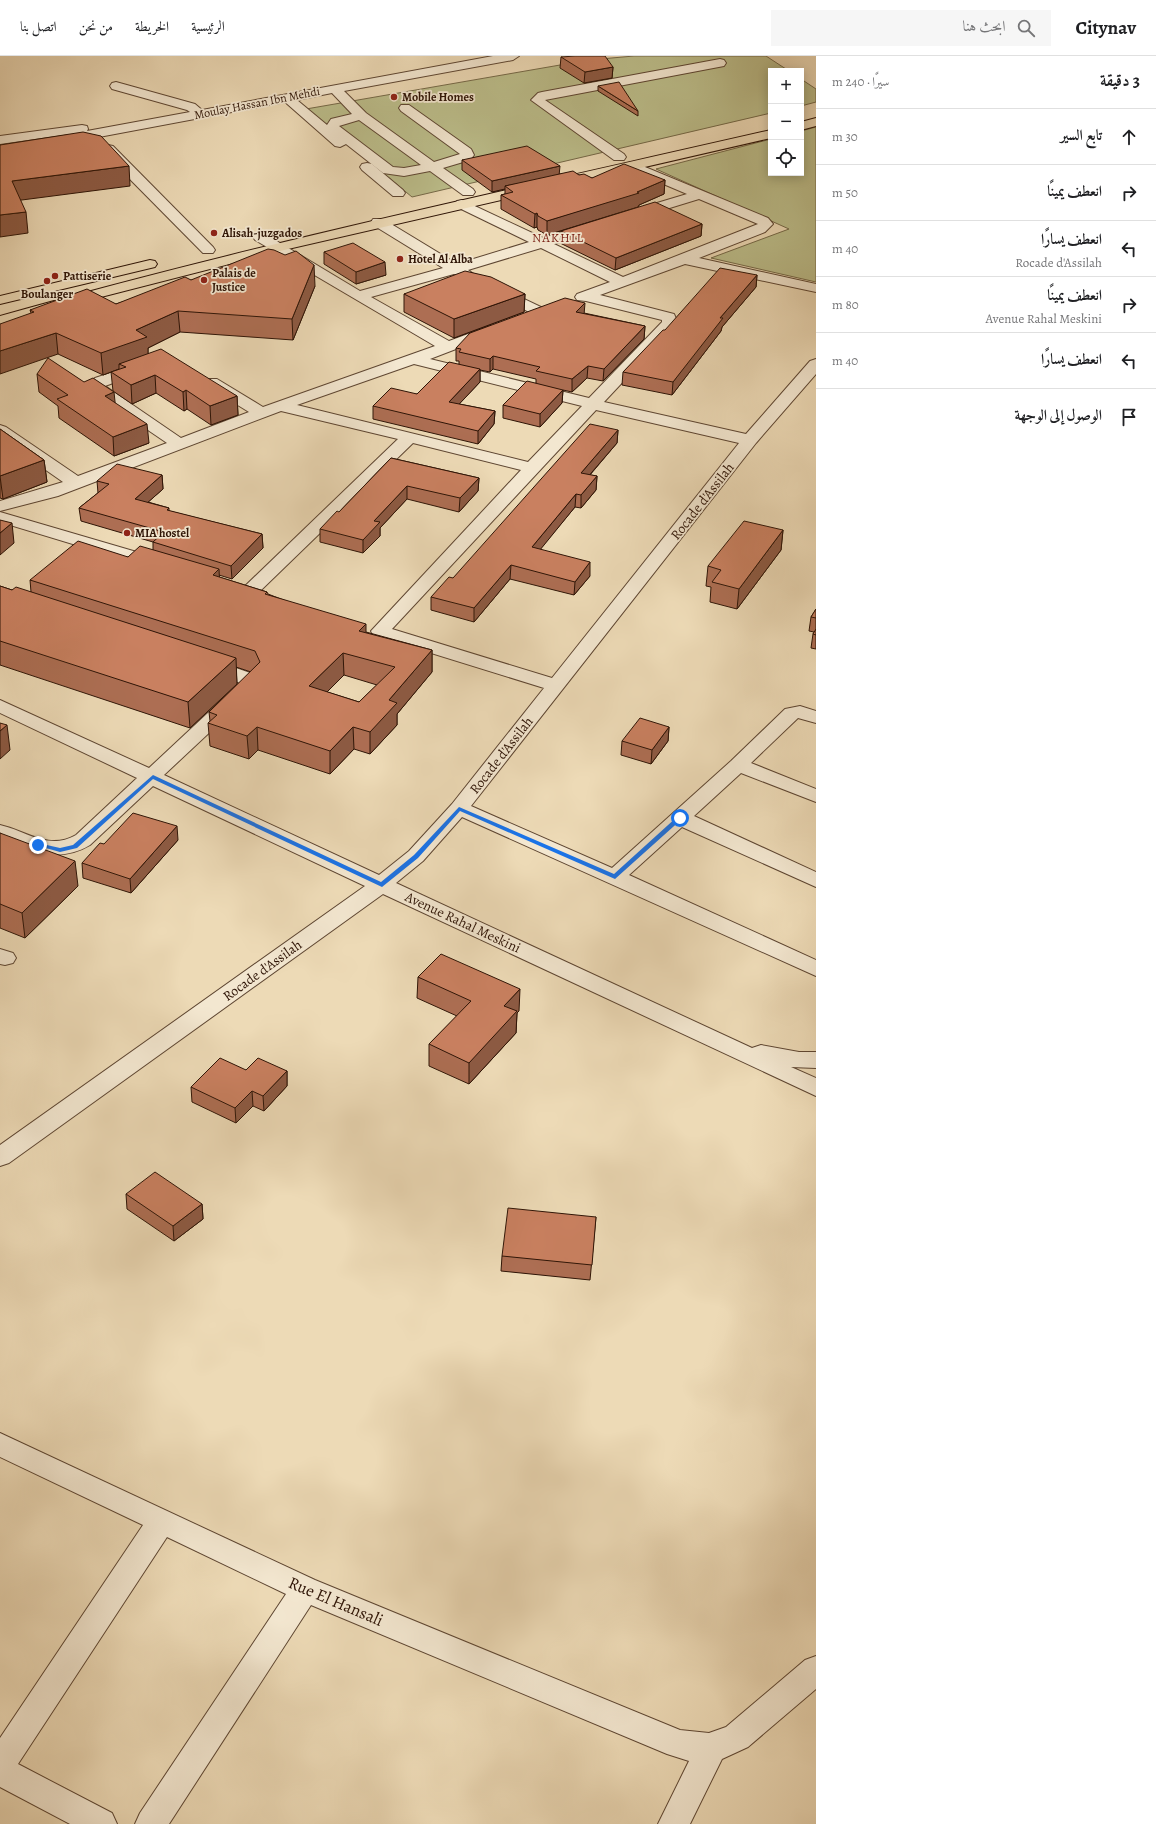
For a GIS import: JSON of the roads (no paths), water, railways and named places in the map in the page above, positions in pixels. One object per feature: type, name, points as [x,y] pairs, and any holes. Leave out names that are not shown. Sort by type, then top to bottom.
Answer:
[{"type":"main road","points":[[804,115],[816,112]]},
{"type":"main road","points":[[804,125],[816,122]]},
{"type":"main road","points":[[0,321],[92,294],[378,222],[619,157],[768,124]]},
{"type":"main road","points":[[246,241],[633,166],[768,135]]},
{"type":"main road","points":[[194,254],[223,246]]},
{"type":"main road","points":[[0,300],[164,261]]},
{"type":"street","name":"Moulay Hassan Ibn Mehdi","points":[[0,148],[94,135],[195,110],[475,56]]},
{"type":"street","name":"Moulay Hassan Ibn Mehdi","points":[[0,140],[335,89],[513,56]]},
{"type":"street","points":[[619,157],[537,100],[542,96],[720,63]]},
{"type":"street","points":[[116,86],[195,110]]},
{"type":"street","points":[[335,89],[361,116],[432,167],[465,198],[543,243],[622,282]]},
{"type":"street","points":[[286,97],[398,193]]},
{"type":"street","points":[[361,116],[336,122],[332,127],[388,170],[404,172],[432,167],[460,160],[467,155],[466,152],[405,108]]},
{"type":"street","points":[[94,135],[208,250]]},
{"type":"street","points":[[556,685],[372,629],[532,468],[670,323],[671,320],[669,317],[661,314],[578,299],[760,229],[766,224],[763,221],[633,166]]},
{"type":"street","points":[[616,220],[698,194]]},
{"type":"street","points":[[378,222],[455,269],[540,312]]},
{"type":"street","points":[[358,296],[455,269],[602,224]]},
{"type":"street","points":[[260,238],[448,347]]},
{"type":"street","points":[[684,259],[816,288]]},
{"type":"street","points":[[519,320],[555,307]]},
{"type":"street","points":[[0,506],[41,496],[280,406],[505,326]]},
{"type":"street","points":[[413,359],[592,404],[750,440]]},
{"type":"street","points":[[152,364],[101,382],[95,387],[179,444]]},
{"type":"street","name":"Rocade d'Assilah","points":[[0,1157],[382,884],[416,856],[459,808],[750,440],[816,364]]},
{"type":"street","points":[[198,374],[262,413]]},
{"type":"street","points":[[280,406],[532,468]]},
{"type":"street","points":[[0,430],[76,483]]},
{"type":"street","points":[[231,586],[258,594],[410,437]]},
{"type":"street","points":[[0,517],[173,568]]},
{"type":"street","points":[[0,831],[47,848],[67,849],[83,840],[153,777],[250,684],[249,679],[242,676],[189,659]]},
{"type":"street","name":"Avenue Rahal Meskini","points":[[0,706],[816,1088]]},
{"type":"street","points":[[615,877],[738,765],[792,713],[800,712],[816,717]]},
{"type":"street","points":[[738,765],[816,796]]},
{"type":"street","points":[[459,808],[615,877],[816,970]]},
{"type":"street","points":[[680,818],[816,880]]},
{"type":"street","points":[[732,1048],[799,1060],[816,1060]]},
{"type":"street","name":"Rue El Hansali","points":[[0,1444],[305,1589],[678,1744],[698,1749],[711,1749]]},
{"type":"street","points":[[0,1765],[162,1521]]},
{"type":"street","points":[[151,1824],[305,1589]]},
{"type":"street","points":[[674,1824],[711,1749],[723,1745],[737,1737],[816,1670]]},
{"type":"street","points":[[0,1771],[101,1824]]},
{"type":"place","name":"Mobile Homes","points":[[394,97]]},
{"type":"place","name":"Alisah-juzgados","points":[[214,233]]},
{"type":"place","name":"Hotel Al Alba","points":[[400,259]]},
{"type":"place","name":"Pattiserie","points":[[55,276]]},
{"type":"place","name":"Palais de Justice","points":[[204,280]]},
{"type":"place","name":"Boulanger","points":[[47,281]]},
{"type":"place","name":"MIA hostel","points":[[127,533]]},
{"type":"district","name":"NAKHIL","points":[[558,237]]}]
